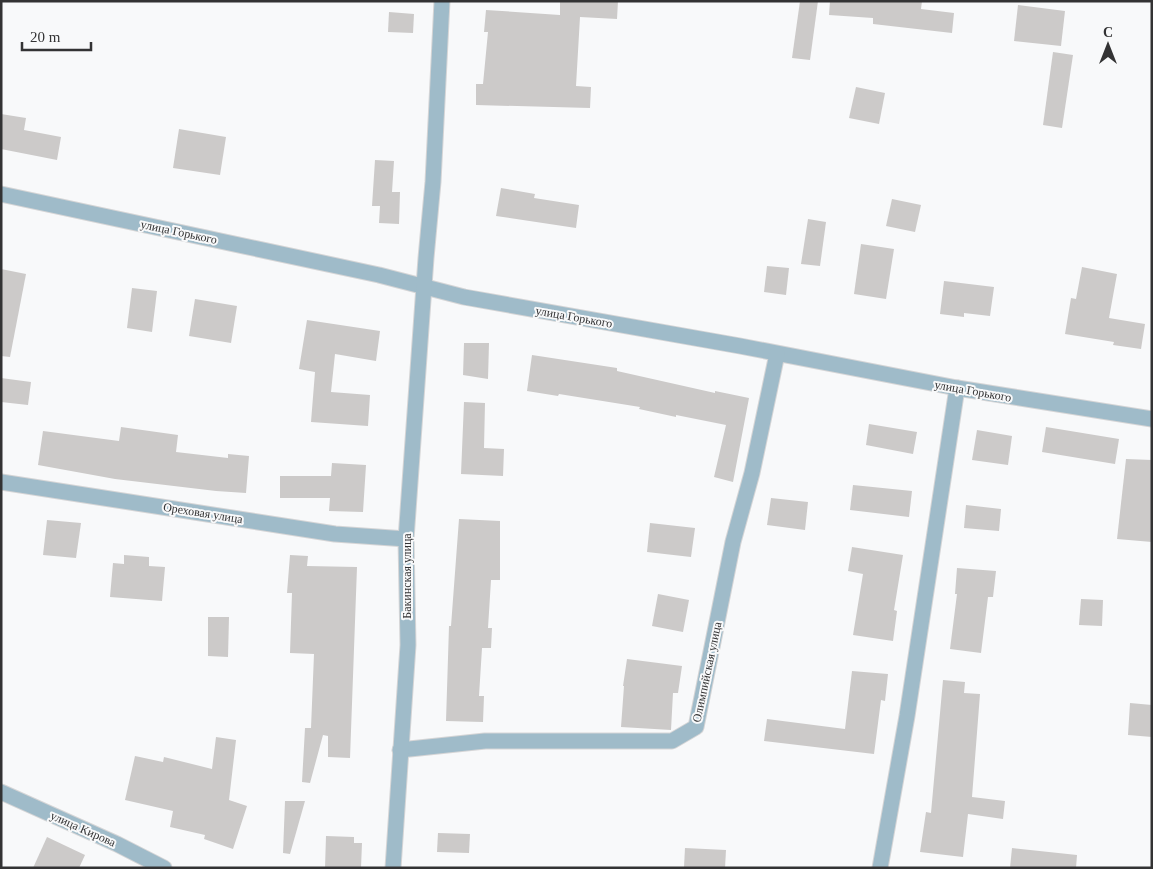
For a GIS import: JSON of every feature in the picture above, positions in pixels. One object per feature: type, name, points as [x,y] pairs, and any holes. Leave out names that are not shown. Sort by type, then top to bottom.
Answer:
[{"type":"street","name":"Бакинская улица","points":[[393,868],[408,645],[406,539],[433,182],[442,1]]},
{"type":"street","name":"улица Горького","points":[[1,194],[424,285],[464,297],[957,388],[1152,419]]},
{"type":"street","name":"Олимпийская улица","points":[[400,750],[485,742],[672,742],[696,727],[733,542],[752,473],[777,354]]},
{"type":"street","points":[[880,868],[907,716],[957,388]]},
{"type":"street","name":"Ореховая улица","points":[[1,482],[335,534],[406,539]]},
{"type":"street","name":"улица Кирова","points":[[1,792],[117,844],[164,868]]},
{"type":"building","points":[[560,1],[618,1],[617,19],[580,17],[576,86],[591,87],[590,108],[476,105],[476,84],[483,84],[488,32],[484,32],[486,10],[560,15]]},
{"type":"building","points":[[800,1],[818,1],[810,60],[792,58]]},
{"type":"building","points":[[830,1],[922,1],[921,9],[954,13],[952,33],[873,24],[873,18],[829,15]]},
{"type":"building","points":[[1018,5],[1065,11],[1061,46],[1014,41]]},
{"type":"building","points":[[389,12],[414,14],[413,33],[388,32]]},
{"type":"building","points":[[1053,52],[1073,55],[1062,128],[1043,125]]},
{"type":"building","points":[[856,87],[885,93],[879,124],[849,118]]},
{"type":"building","points":[[1,114],[26,118],[24,130],[61,137],[57,160],[1,149]]},
{"type":"building","points":[[179,129],[226,137],[220,175],[173,168]]},
{"type":"building","points":[[375,160],[394,161],[392,192],[400,192],[399,224],[379,223],[380,206],[372,206]]},
{"type":"building","points":[[501,188],[535,194],[534,198],[579,205],[576,228],[496,216]]},
{"type":"building","points":[[892,199],[921,205],[915,232],[886,226]]},
{"type":"building","points":[[808,219],[826,222],[820,266],[801,264]]},
{"type":"building","points":[[861,244],[894,249],[886,299],[854,294]]},
{"type":"building","points":[[767,266],[789,268],[786,295],[764,292]]},
{"type":"building","points":[[1082,267],[1117,274],[1109,318],[1145,324],[1141,349],[1113,345],[1114,342],[1065,334],[1071,298],[1076,299]]},
{"type":"building","points":[[1,269],[26,274],[10,357],[1,356]]},
{"type":"building","points":[[944,281],[994,287],[990,316],[964,313],[964,317],[940,314]]},
{"type":"building","points":[[132,288],[157,291],[152,332],[127,328]]},
{"type":"building","points":[[195,299],[237,306],[231,343],[189,336]]},
{"type":"building","points":[[307,320],[380,331],[376,361],[335,354],[331,392],[370,395],[368,426],[311,422],[315,372],[299,369]]},
{"type":"building","points":[[464,343],[489,343],[488,379],[463,375]]},
{"type":"building","points":[[532,355],[617,368],[617,371],[715,393],[715,391],[749,398],[733,482],[714,477],[726,425],[676,415],[676,417],[639,409],[640,407],[559,394],[558,396],[527,391]]},
{"type":"building","points":[[1,378],[31,382],[28,405],[1,402]]},
{"type":"building","points":[[464,402],[485,403],[484,448],[504,449],[503,476],[461,474]]},
{"type":"building","points":[[869,424],[917,432],[913,454],[866,445]]},
{"type":"building","points":[[121,427],[178,435],[176,452],[228,458],[228,454],[249,456],[246,493],[115,479],[38,465],[43,431],[119,441]]},
{"type":"building","points":[[1046,427],[1119,439],[1115,464],[1042,452]]},
{"type":"building","points":[[977,430],[1012,436],[1008,465],[972,460]]},
{"type":"building","points":[[1126,459],[1152,460],[1152,542],[1117,539]]},
{"type":"building","points":[[332,463],[366,465],[363,512],[329,511],[330,498],[280,498],[280,476],[331,476]]},
{"type":"building","points":[[853,485],[912,491],[909,517],[850,510]]},
{"type":"building","points":[[771,498],[808,502],[805,530],[767,525]]},
{"type":"building","points":[[966,505],[1001,509],[999,531],[964,528]]},
{"type":"building","points":[[459,519],[500,521],[500,580],[491,580],[488,628],[492,628],[491,648],[482,648],[479,696],[484,696],[483,722],[446,721],[449,626],[451,626]]},
{"type":"building","points":[[47,520],[81,523],[76,558],[43,555]]},
{"type":"building","points":[[650,523],[695,528],[691,557],[647,552]]},
{"type":"building","points":[[852,547],[903,555],[894,610],[897,611],[893,641],[853,635],[863,574],[848,571]]},
{"type":"building","points":[[124,555],[149,557],[149,566],[165,567],[162,601],[110,597],[113,563],[124,564]]},
{"type":"building","points":[[290,555],[308,556],[307,566],[357,567],[350,758],[328,757],[328,736],[323,735],[310,783],[302,782],[305,728],[311,728],[314,654],[290,653],[292,593],[287,593]]},
{"type":"building","points":[[957,568],[996,571],[993,597],[988,597],[981,653],[950,649],[957,594],[955,594]]},
{"type":"building","points":[[658,594],[689,600],[683,632],[652,626]]},
{"type":"building","points":[[1081,599],[1103,600],[1102,626],[1079,625]]},
{"type":"building","points":[[208,617],[229,617],[228,657],[208,656]]},
{"type":"building","points":[[627,659],[682,666],[678,693],[673,693],[671,730],[621,727],[623,686]]},
{"type":"building","points":[[852,671],[888,674],[885,701],[881,700],[874,754],[764,741],[767,719],[845,729]]},
{"type":"building","points":[[943,680],[965,682],[964,693],[980,694],[972,797],[1005,801],[1003,819],[968,814],[963,857],[920,852],[926,812],[931,813]]},
{"type":"building","points":[[1130,703],[1152,705],[1152,737],[1128,735]]},
{"type":"building","points":[[216,737],[236,740],[229,800],[247,806],[233,849],[204,839],[205,835],[170,827],[173,811],[125,800],[135,756],[163,762],[164,757],[212,769]]},
{"type":"building","points":[[285,801],[305,801],[290,854],[283,853]]},
{"type":"building","points":[[438,833],[470,834],[469,853],[437,852]]},
{"type":"building","points":[[326,836],[354,837],[354,843],[362,843],[361,868],[325,868]]},
{"type":"building","points":[[47,837],[85,855],[79,868],[33,868]]},
{"type":"building","points":[[685,848],[726,850],[725,868],[684,867]]},
{"type":"building","points":[[1012,848],[1077,855],[1076,868],[1010,868]]}]
